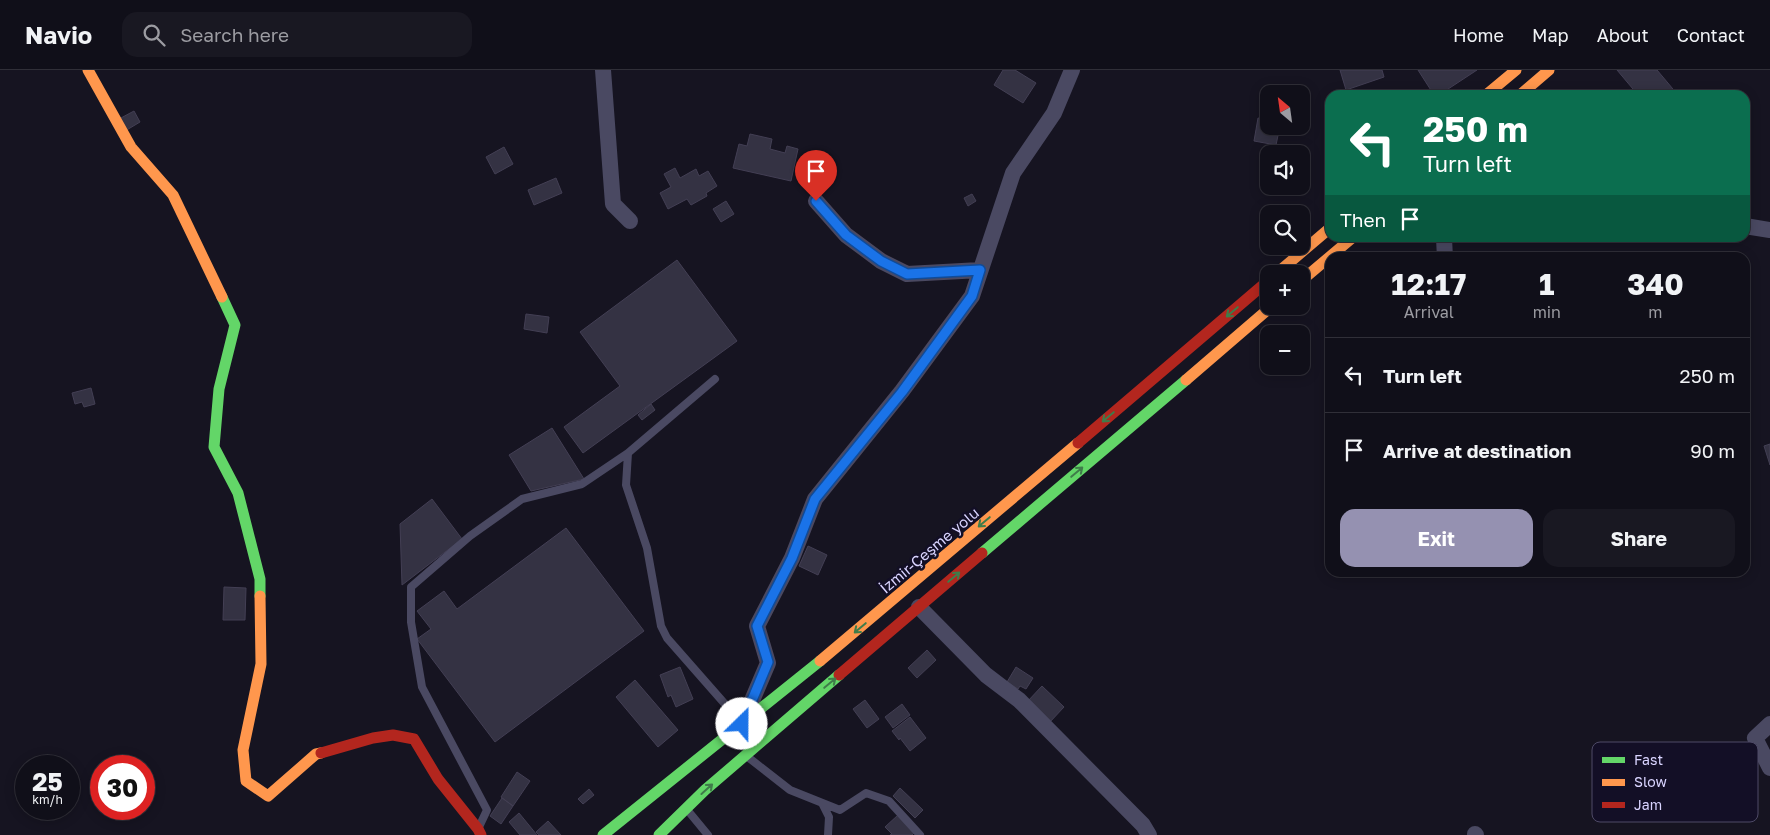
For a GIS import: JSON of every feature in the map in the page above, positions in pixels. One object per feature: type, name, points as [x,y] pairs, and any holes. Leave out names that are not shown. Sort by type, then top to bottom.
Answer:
[{"type":"main road","points":[[88,70],[131,147],[173,195],[235,325],[219,389],[214,447],[238,493],[260,579],[261,664],[243,750],[246,781],[268,796],[316,754],[373,738],[393,735],[414,739],[438,779],[479,832]]},
{"type":"main road","points":[[1492,90],[1516,70]]},
{"type":"main road","points":[[1526,90],[1549,70]]},
{"type":"main road","points":[[1287,265],[1325,232]]},
{"type":"main road","points":[[1335,252],[1347,242]]},
{"type":"main road","points":[[1310,273],[1325,261]]},
{"type":"main road","name":"İzmir-Çeşme yolu","points":[[603,835],[828,655],[1260,288]]},
{"type":"main road","points":[[659,835],[705,790],[1261,315]]},
{"type":"street","points":[[603,70],[613,204],[630,221]]},
{"type":"street","points":[[742,724],[768,662],[757,626],[792,558],[815,499],[902,392],[972,296],[1013,173],[1054,113],[1072,70]]},
{"type":"street","points":[[816,201],[846,235],[881,261],[907,274],[980,270]]},
{"type":"street","points":[[1750,227],[1770,230]]},
{"type":"street","points":[[919,607],[986,675],[1019,700],[1143,825],[1150,835]]},
{"type":"street","points":[[1756,742],[1754,738],[1770,724]]},
{"type":"street","points":[[1758,746],[1770,768]]},
{"type":"lane","points":[[479,832],[487,810],[422,687],[411,622],[411,587],[470,536],[522,499],[582,484],[628,453],[715,379]]},
{"type":"lane","points":[[628,453],[626,485],[647,548],[661,626],[667,638],[742,724]]},
{"type":"lane","points":[[745,756],[790,790],[840,810],[866,793],[889,801],[920,835]]},
{"type":"lane","points":[[822,803],[829,817],[828,835]]},
{"type":"lane","points":[[686,808],[708,835]]},
{"type":"building","points":[[1003,70],[1015,70],[1036,83],[1023,103],[994,85]]},
{"type":"building","points":[[1340,70],[1382,70],[1384,77],[1346,90]]},
{"type":"building","points":[[1418,70],[1477,70],[1447,90],[1431,90]]},
{"type":"building","points":[[1617,70],[1657,70],[1674,90],[1634,90]]},
{"type":"building","points":[[134,111],[140,122],[125,131],[119,119]]},
{"type":"building","points":[[1258,118],[1260,118],[1260,135],[1278,135],[1276,145],[1254,141]]},
{"type":"building","points":[[750,134],[772,139],[770,149],[785,153],[787,146],[798,149],[791,181],[733,168],[739,144],[747,146]]},
{"type":"building","points":[[504,147],[513,164],[495,174],[486,157]]},
{"type":"building","points":[[675,168],[680,178],[696,169],[699,176],[708,171],[717,186],[706,193],[707,196],[691,205],[687,199],[668,209],[660,193],[671,187],[664,174]]},
{"type":"building","points":[[556,178],[562,193],[534,205],[528,190]]},
{"type":"building","points":[[972,194],[976,201],[968,206],[964,198]]},
{"type":"building","points":[[726,201],[734,214],[721,222],[713,209]]},
{"type":"building","points":[[677,260],[737,341],[583,453],[564,427],[620,386],[580,332]]},
{"type":"building","points":[[526,314],[549,317],[547,333],[524,329]]},
{"type":"building","points":[[91,388],[95,404],[84,407],[82,402],[75,404],[72,393]]},
{"type":"building","points":[[651,404],[655,410],[642,420],[638,415]]},
{"type":"building","points":[[552,428],[584,479],[531,491],[509,455]]},
{"type":"building","points":[[1770,444],[1770,465],[1764,446]]},
{"type":"building","points":[[432,499],[462,539],[402,585],[400,524]]},
{"type":"building","points":[[566,528],[644,631],[495,742],[417,639],[431,629],[417,611],[444,591],[457,609]]},
{"type":"building","points":[[808,546],[827,555],[818,575],[799,566]]},
{"type":"building","points":[[224,587],[246,588],[245,620],[223,620]]},
{"type":"building","points":[[927,650],[936,660],[917,678],[908,668]]},
{"type":"building","points":[[680,667],[693,699],[676,707],[671,695],[668,697],[660,675]]},
{"type":"building","points":[[1016,667],[1033,678],[1026,689],[1020,686],[1018,689],[1007,682]]},
{"type":"building","points":[[635,680],[678,730],[658,747],[616,697]]},
{"type":"building","points":[[1042,686],[1064,707],[1049,723],[1027,702]]},
{"type":"building","points":[[865,700],[879,719],[867,728],[853,709]]},
{"type":"building","points":[[902,704],[910,715],[893,728],[885,717]]},
{"type":"building","points":[[910,717],[926,738],[910,751],[892,731]]},
{"type":"building","points":[[517,772],[530,781],[513,806],[501,797]]},
{"type":"building","points":[[900,788],[923,810],[915,818],[893,796]]},
{"type":"building","points":[[589,789],[594,795],[583,804],[578,799]]},
{"type":"building","points":[[502,798],[513,806],[501,824],[490,816]]},
{"type":"building","points":[[519,813],[537,835],[520,835],[509,822]]},
{"type":"building","points":[[898,815],[915,832],[912,835],[890,835],[892,834],[885,827]]},
{"type":"building","points":[[548,821],[561,835],[539,835],[536,832]]},
{"type":"traffic: fast","points":[[222,297],[235,325],[219,389],[214,447],[238,493],[260,579],[260,596]]},
{"type":"traffic: fast","points":[[982,553],[1186,380]]},
{"type":"traffic: fast","points":[[603,835],[820,661]]},
{"type":"traffic: fast","points":[[659,835],[705,790],[839,675]]},
{"type":"traffic: slow","points":[[88,70],[131,147],[173,195],[222,297]]},
{"type":"traffic: slow","points":[[1492,90],[1516,70]]},
{"type":"traffic: slow","points":[[1526,90],[1549,70]]},
{"type":"traffic: slow","points":[[1287,265],[1325,232]]},
{"type":"traffic: slow","points":[[1335,252],[1347,242]]},
{"type":"traffic: slow","points":[[1310,273],[1325,261]]},
{"type":"traffic: slow","points":[[1186,380],[1262,315]]},
{"type":"traffic: slow","points":[[820,661],[1078,443]]},
{"type":"traffic: slow","points":[[260,596],[261,664],[243,750],[246,781],[268,796],[316,754],[321,753]]},
{"type":"traffic: jam","points":[[1078,443],[1260,288]]},
{"type":"traffic: jam","points":[[839,675],[982,553]]},
{"type":"traffic: jam","points":[[321,753],[373,738],[393,735],[414,739],[438,779],[481,835]]},
{"type":"route","points":[[742,724],[768,662],[757,626],[792,558],[815,499],[902,392],[972,296],[980,270],[907,274],[881,261],[846,235],[816,201]]}]
